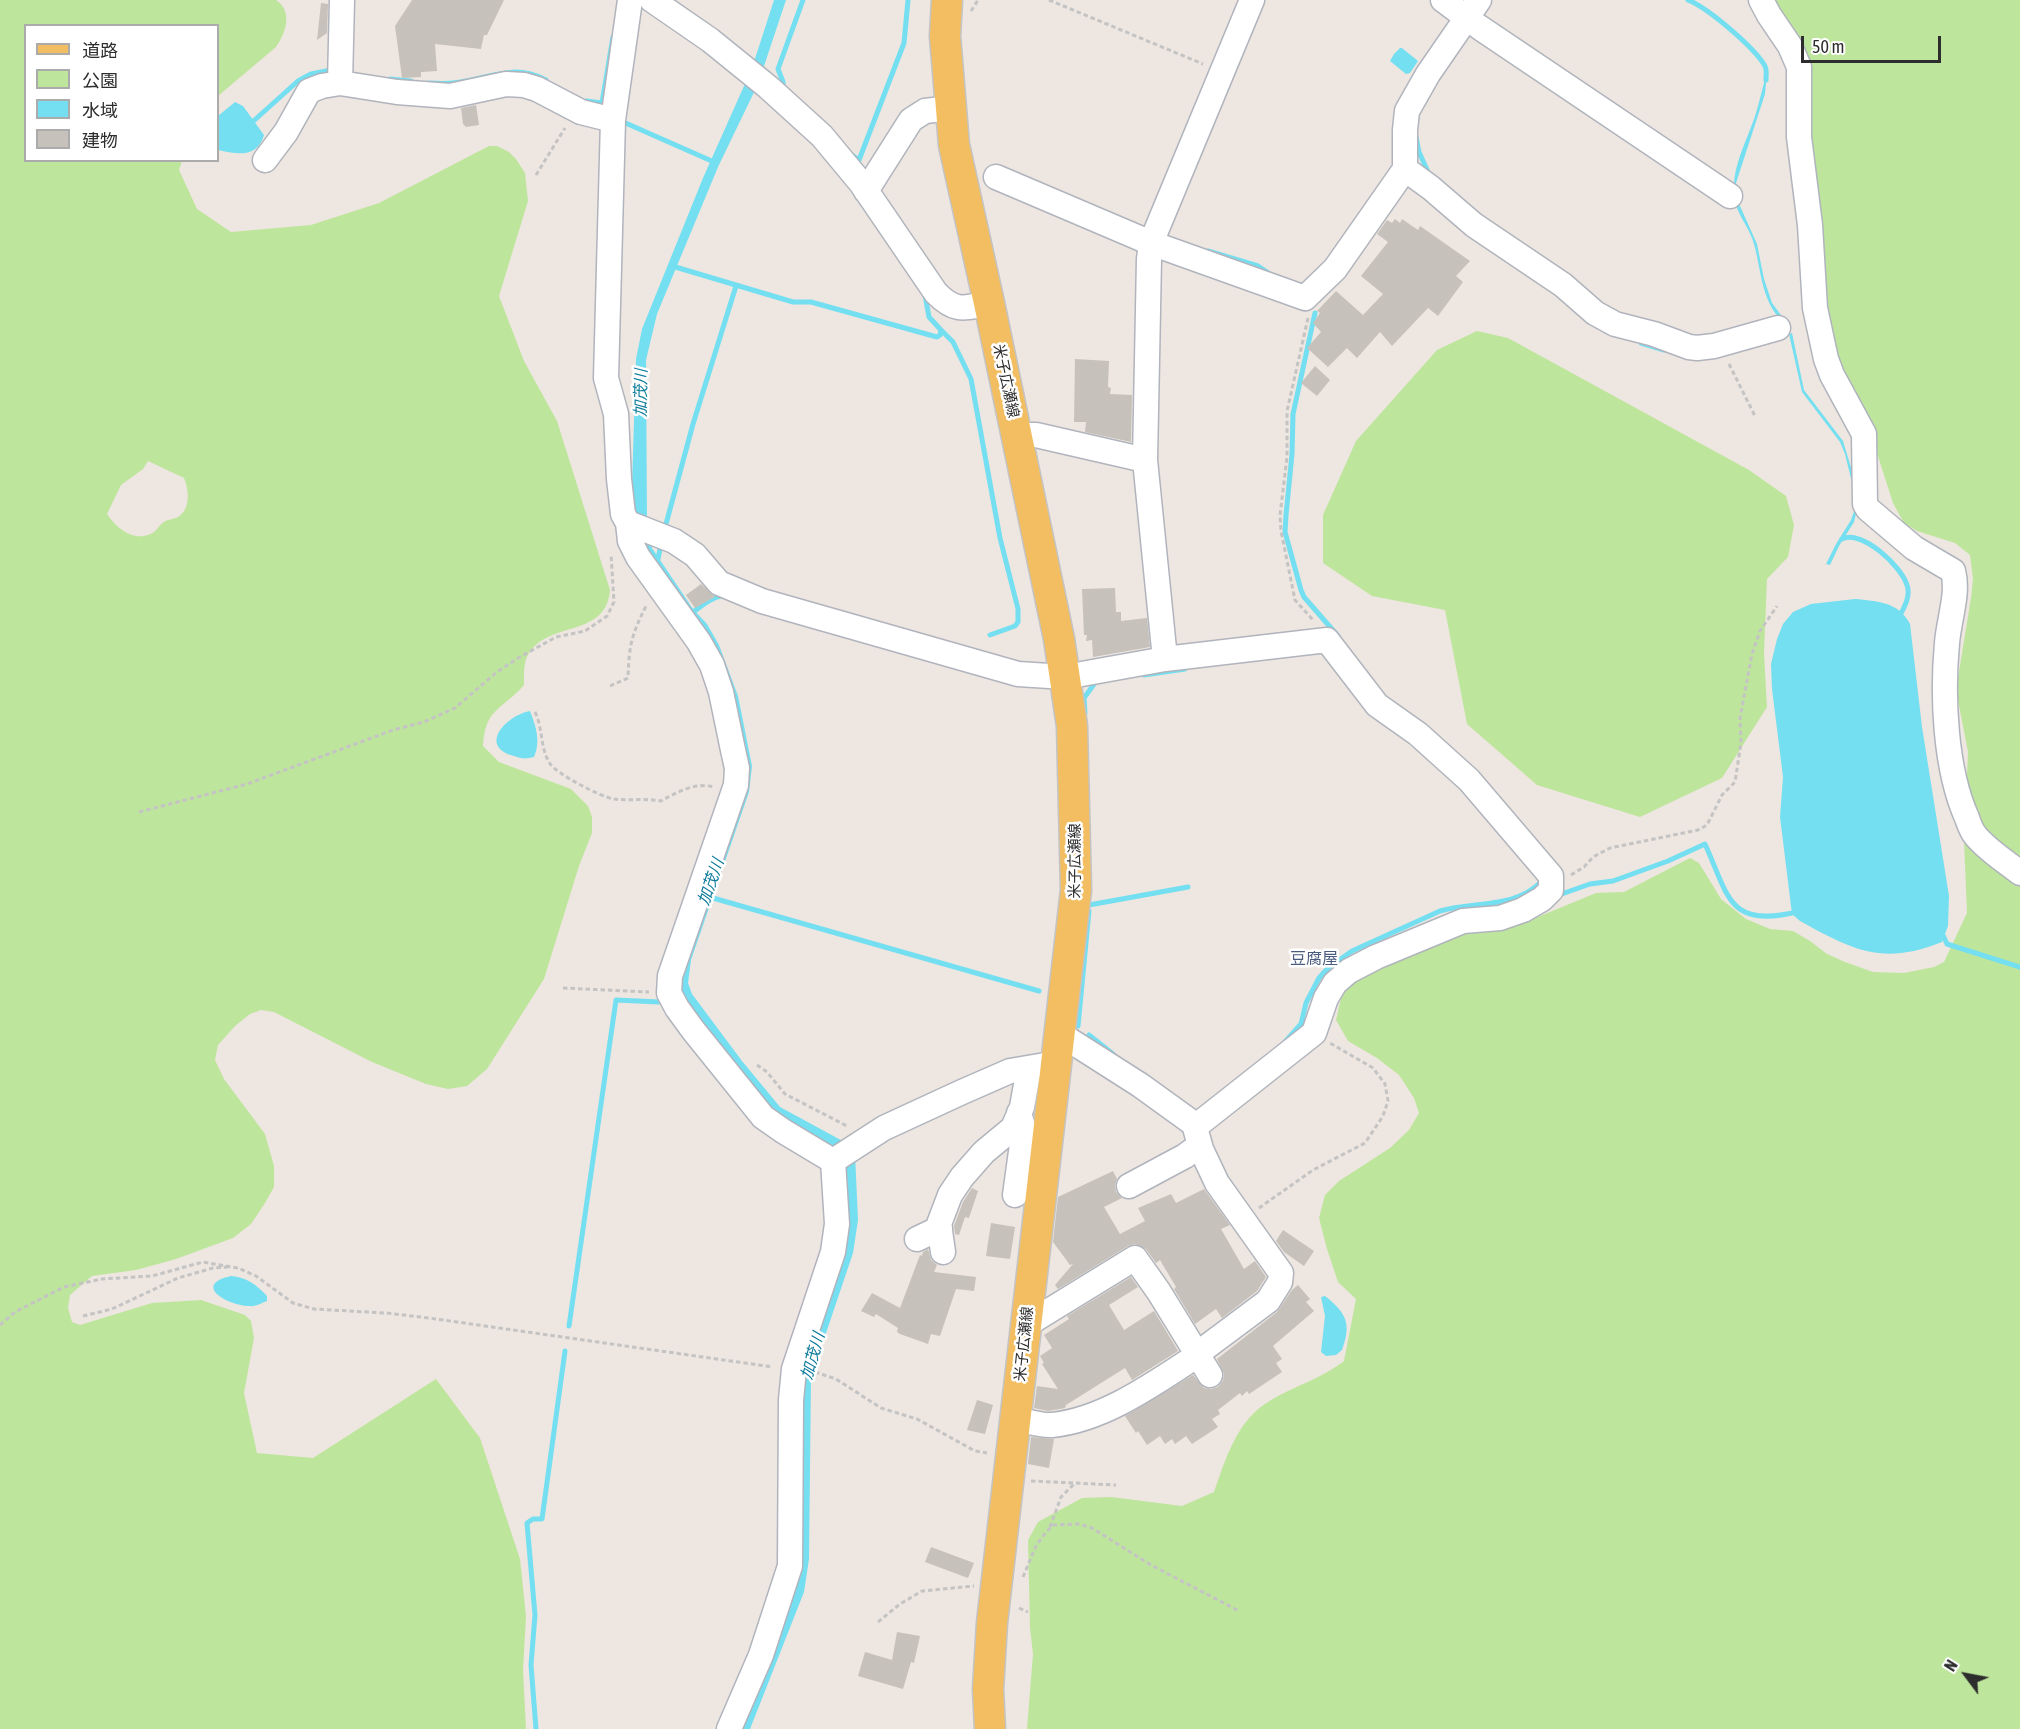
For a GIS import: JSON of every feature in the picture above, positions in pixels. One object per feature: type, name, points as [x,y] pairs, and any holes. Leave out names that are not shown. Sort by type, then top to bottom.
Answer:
[{"type":"main road","name":"米子広瀬線","points":[[947,0],[945,36],[954,145],[1059,639],[1072,726],[1076,890],[1049,1056],[1026,1325],[1010,1468],[1008,1584],[988,1689],[990,1729]]},
{"type":"street","points":[[340,84],[342,0]]},
{"type":"street","points":[[630,0],[613,120],[606,378],[616,414],[623,514],[630,541],[638,557],[699,642],[712,665],[721,692],[737,768],[735,784],[681,939],[670,976],[669,993],[693,1030],[763,1117],[833,1161]]},
{"type":"street","points":[[652,0],[710,40],[822,136],[866,191],[936,293],[945,302],[957,308],[989,303]]},
{"type":"street","points":[[1166,659],[1145,460],[1151,243],[1252,0]]},
{"type":"street","points":[[1443,0],[1473,9],[1731,196]]},
{"type":"street","points":[[1761,0],[1790,46],[1799,67],[1799,137],[1806,177],[1815,308],[1826,359],[1832,375],[1864,434],[1865,504],[1914,548],[1953,571],[1956,582],[1944,674],[1954,780],[1959,800],[1974,834],[1992,852],[2020,873]]},
{"type":"street","points":[[996,177],[1151,243],[1305,298],[1335,268],[1405,169],[1407,111],[1428,74],[1473,9]]},
{"type":"street","points":[[266,160],[286,132],[309,91],[322,86],[340,84],[450,96],[506,84],[524,85],[537,89],[581,112],[613,120]]},
{"type":"street","points":[[866,191],[911,120],[925,111],[951,108]]},
{"type":"street","points":[[1405,169],[1474,225],[1563,285],[1604,319],[1615,324],[1654,334],[1689,347],[1720,345],[1778,328]]},
{"type":"street","points":[[1017,435],[1036,435],[1145,460]]},
{"type":"street","points":[[627,525],[674,541],[695,555],[719,583],[762,602],[1018,674],[1065,677],[1166,659],[1327,640],[1377,705],[1418,734],[1469,780],[1551,876],[1552,887],[1542,899],[1523,910],[1500,918],[1463,921],[1376,957],[1349,971],[1335,983],[1326,998],[1314,1033],[1200,1123],[1197,1135],[1185,1156],[1129,1186]]},
{"type":"street","points":[[943,1252],[939,1224],[950,1195],[984,1152],[1012,1128],[1049,1056]]},
{"type":"street","points":[[833,1161],[884,1128],[1049,1056],[1140,1085],[1197,1135],[1217,1183],[1281,1273],[1280,1282],[1268,1301],[1201,1361],[1088,1418],[1050,1426],[1016,1419]]},
{"type":"street","points":[[1015,1195],[1024,1130],[1019,1113]]},
{"type":"street","points":[[729,1729],[761,1655],[790,1566],[791,1400],[805,1371],[833,1252],[837,1224],[833,1161]]},
{"type":"street","points":[[917,1239],[940,1228]]},
{"type":"street","points":[[1026,1325],[1135,1258],[1159,1292],[1201,1361]]},
{"type":"path","points":[[1049,0],[1222,71]]},
{"type":"path","points":[[536,175],[565,128],[581,112]]},
{"type":"path","points":[[1305,298],[1308,317],[1287,411],[1287,457],[1281,531],[1295,600],[1327,640]]},
{"type":"path","points":[[1720,345],[1755,416]]},
{"type":"path","points":[[139,812],[247,784],[393,730],[424,722],[455,708],[497,672],[518,658],[555,638],[585,631],[607,616],[614,602],[611,527],[627,525]]},
{"type":"path","points":[[610,686],[628,678],[629,646],[657,583]]},
{"type":"path","points":[[1552,887],[1584,867],[1593,857],[1610,848],[1698,830],[1707,825],[1722,795],[1736,782],[1741,743],[1740,718],[1752,654],[1760,631],[1777,606]]},
{"type":"path","points":[[535,712],[540,722],[549,764],[575,782],[611,799],[661,801],[677,792],[693,787],[711,786],[731,796]]},
{"type":"path","points":[[563,988],[669,993]]},
{"type":"path","points":[[1243,1220],[1313,1170],[1365,1143],[1386,1112],[1388,1094],[1379,1074],[1373,1068],[1314,1033]]},
{"type":"path","points":[[757,1065],[767,1072],[785,1094],[848,1126],[860,1144]]},
{"type":"path","points":[[0,1324],[15,1312],[64,1287],[102,1279],[152,1276],[203,1262],[231,1266],[256,1276],[293,1303],[314,1309],[429,1318],[805,1371],[845,1385],[881,1408],[909,1415],[1010,1468],[1074,1483],[1116,1485]]},
{"type":"path","points":[[83,1316],[112,1309],[178,1278],[213,1268],[231,1266]]},
{"type":"path","points":[[1049,1529],[1061,1497],[1074,1483]]},
{"type":"path","points":[[878,1622],[900,1604],[922,1591],[1008,1584],[1049,1529],[1054,1525],[1066,1523],[1092,1528],[1151,1565],[1239,1611]]},
{"type":"green space","points":[[0,0],[276,0],[281,5],[285,10],[286,22],[276,47],[219,95],[219,24],[24,24],[24,162],[182,162],[179,170],[197,209],[231,232],[311,225],[379,203],[489,146],[497,146],[509,152],[525,173],[528,201],[499,296],[524,361],[557,421],[610,590],[606,605],[599,615],[588,622],[550,636],[529,653],[525,664],[524,685],[491,717],[484,733],[483,746],[499,762],[571,789],[588,806],[592,817],[592,833],[579,866],[544,979],[487,1069],[467,1086],[448,1089],[426,1084],[372,1062],[274,1012],[261,1010],[250,1014],[235,1026],[218,1045],[215,1060],[224,1079],[265,1134],[274,1166],[274,1187],[265,1203],[251,1224],[233,1238],[176,1259],[136,1270],[92,1276],[70,1295],[68,1308],[72,1322],[80,1325],[152,1303],[201,1300],[245,1315],[251,1321],[254,1338],[244,1393],[257,1453],[313,1458],[436,1379],[480,1438],[520,1559],[526,1616],[523,1670],[526,1729],[0,1729]],"holes":[[[148,461],[184,478],[187,488],[187,504],[182,514],[166,521],[147,535],[134,536],[128,533],[116,525],[107,514],[121,485],[143,469]]]},
{"type":"green space","points":[[1768,0],[2020,0],[2020,1729],[1027,1729],[1033,1654],[1030,1628],[1028,1540],[1038,1522],[1082,1498],[1111,1497],[1182,1506],[1214,1492],[1233,1444],[1246,1421],[1265,1404],[1335,1368],[1344,1361],[1356,1299],[1338,1282],[1327,1249],[1319,1218],[1325,1195],[1339,1181],[1390,1148],[1409,1130],[1419,1113],[1414,1098],[1399,1075],[1377,1058],[1348,1041],[1336,1020],[1341,998],[1353,981],[1463,934],[1516,926],[1596,893],[1624,892],[1690,858],[1699,863],[1721,899],[1746,919],[1770,929],[1793,931],[1827,954],[1873,972],[1904,973],[1934,967],[1944,962],[1967,913],[1964,841],[1968,752],[1956,690],[1973,579],[1970,555],[1955,543],[1917,531],[1904,523],[1893,503],[1868,425],[1840,365],[1827,328],[1807,123]]},
{"type":"green space","points":[[1477,331],[1508,338],[1749,470],[1786,496],[1794,525],[1788,557],[1767,579],[1764,654],[1767,707],[1722,778],[1640,817],[1537,785],[1467,724],[1445,610],[1372,596],[1323,563],[1323,515],[1356,441],[1437,350]]},
{"type":"water","name":"加茂川","points":[[774,0],[786,0],[758,84],[718,167],[657,314],[646,360],[647,525],[652,548],[693,609],[707,624],[719,645],[738,696],[752,766],[749,792],[691,960],[688,983],[692,994],[780,1107],[850,1145],[855,1154],[858,1220],[853,1253],[811,1378],[809,1559],[804,1592],[750,1729],[732,1729],[791,1574],[797,1374],[839,1174],[783,1127],[674,991],[738,782],[731,727],[633,539],[631,515],[636,359],[642,329],[703,178],[752,68]]},
{"type":"water","points":[[1400,48],[1418,61],[1410,73],[1406,74],[1390,61]]},
{"type":"water","points":[[1767,72],[1765,94],[1736,183],[1740,206],[1757,244],[1764,279],[1772,303],[1781,315],[1779,318],[1768,301],[1754,244],[1735,202],[1734,190],[1734,179],[1740,156],[1756,113]]},
{"type":"water","points":[[235,102],[243,106],[264,135],[261,143],[245,153],[219,150],[219,115]]},
{"type":"water","points":[[1792,333],[1804,390],[1843,441],[1860,497],[1854,522],[1830,565],[1826,564],[1851,520],[1857,503],[1840,442],[1802,392],[1789,334]]},
{"type":"water","points":[[1855,599],[1879,602],[1894,607],[1910,624],[1922,727],[1949,896],[1948,926],[1942,942],[1902,953],[1885,954],[1852,947],[1800,921],[1792,914],[1780,817],[1783,777],[1771,664],[1783,624],[1793,612],[1811,604]]},
{"type":"water","points":[[530,711],[536,728],[537,740],[534,757],[522,758],[503,751],[498,745],[497,738],[500,731],[513,718]]},
{"type":"water","points":[[231,1276],[242,1278],[255,1285],[267,1296],[267,1301],[252,1306],[232,1303],[224,1299],[214,1289],[214,1284]]},
{"type":"water","points":[[1325,1296],[1338,1308],[1347,1326],[1342,1350],[1336,1355],[1326,1356],[1321,1352],[1325,1316],[1321,1297]]},
{"type":"building","points":[[412,0],[504,0],[487,35],[484,35],[481,49],[435,44],[437,71],[421,72],[421,77],[402,78],[395,26]]},
{"type":"building","points":[[321,3],[328,4],[327,33],[317,40]]},
{"type":"building","points":[[476,105],[479,125],[466,127],[463,124],[461,108]]},
{"type":"building","points":[[1395,219],[1400,223],[1402,219],[1418,230],[1420,226],[1470,261],[1456,276],[1463,282],[1438,316],[1428,308],[1392,346],[1380,332],[1357,358],[1347,348],[1328,367],[1307,348],[1321,332],[1313,323],[1320,313],[1317,311],[1336,291],[1363,315],[1383,294],[1361,276],[1388,242],[1377,234],[1387,220],[1392,223]]},
{"type":"building","points":[[1075,359],[1109,361],[1110,394],[1132,395],[1131,442],[1085,432],[1086,422],[1074,422]]},
{"type":"building","points":[[1315,366],[1330,380],[1317,396],[1301,383]]},
{"type":"building","points":[[701,584],[715,597],[695,608],[686,595]]},
{"type":"building","points":[[1115,588],[1116,612],[1121,612],[1121,621],[1147,618],[1150,647],[1093,657],[1092,640],[1086,641],[1087,635],[1084,635],[1082,589]]},
{"type":"building","points":[[1113,1171],[1117,1179],[1116,1192],[1122,1198],[1104,1207],[1120,1234],[1145,1221],[1138,1208],[1171,1194],[1176,1203],[1204,1189],[1230,1225],[1221,1229],[1244,1269],[1255,1261],[1266,1277],[1257,1291],[1222,1318],[1216,1309],[1195,1324],[1160,1260],[1156,1263],[1146,1249],[1135,1244],[1128,1246],[1058,1289],[1055,1285],[1073,1264],[1070,1265],[1053,1242],[1058,1197]]},
{"type":"building","points":[[972,1188],[978,1191],[969,1218],[965,1217],[959,1235],[955,1234],[954,1226],[963,1202]]},
{"type":"building","points":[[991,1223],[1015,1227],[1010,1259],[986,1256]]},
{"type":"building","points":[[1283,1230],[1314,1251],[1304,1266],[1284,1252],[1276,1241]]},
{"type":"building","points":[[928,1249],[931,1260],[937,1265],[934,1272],[976,1277],[974,1291],[956,1289],[940,1336],[931,1334],[928,1344],[900,1334],[897,1332],[898,1328],[876,1314],[874,1317],[861,1311],[872,1293],[900,1308],[920,1255],[922,1256],[923,1252]]},
{"type":"building","points":[[1131,1277],[1138,1287],[1109,1305],[1124,1330],[1154,1311],[1178,1351],[1132,1380],[1125,1368],[1066,1405],[1065,1408],[1048,1411],[1034,1408],[1037,1386],[1058,1389],[1042,1364],[1044,1363],[1040,1356],[1052,1348],[1044,1335],[1069,1319],[1067,1316]]},
{"type":"building","points":[[1298,1285],[1310,1299],[1306,1302],[1314,1311],[1273,1346],[1282,1359],[1276,1363],[1282,1372],[1249,1394],[1247,1391],[1242,1396],[1240,1393],[1218,1410],[1220,1414],[1212,1419],[1218,1427],[1192,1444],[1186,1436],[1175,1444],[1172,1439],[1165,1444],[1160,1436],[1147,1445],[1125,1416],[1193,1375],[1204,1388],[1218,1387],[1223,1381],[1224,1374],[1217,1359],[1277,1312]]},
{"type":"building","points":[[977,1400],[993,1405],[985,1434],[967,1430]]},
{"type":"building","points":[[1031,1437],[1054,1439],[1049,1468],[1028,1464]]},
{"type":"building","points":[[931,1547],[974,1563],[968,1578],[925,1562]]},
{"type":"building","points":[[897,1632],[920,1636],[914,1663],[911,1662],[903,1689],[858,1676],[865,1652],[892,1660]]},
{"type":"waterway","points":[[783,89],[778,69],[803,0]]},
{"type":"waterway","points":[[852,155],[859,160],[904,43],[908,0]]},
{"type":"waterway","points":[[1688,0],[1718,19],[1751,49],[1765,66],[1766,80]]},
{"type":"waterway","points":[[586,101],[602,103],[613,37]]},
{"type":"waterway","points":[[249,125],[298,81],[311,74],[331,70]]},
{"type":"waterway","points":[[429,83],[453,83],[510,72],[522,72],[546,80]]},
{"type":"waterway","points":[[390,79],[411,81]]},
{"type":"waterway","points":[[621,121],[714,162]]},
{"type":"waterway","points":[[1416,137],[1419,152],[1428,172]]},
{"type":"waterway","points":[[1208,251],[1258,266],[1270,274]]},
{"type":"waterway","points":[[672,266],[793,302],[811,302],[937,337],[941,330],[953,342],[971,379],[1000,538],[1018,609],[1018,622],[1015,626],[990,635]]},
{"type":"waterway","points":[[666,524],[693,424],[736,286]]},
{"type":"waterway","points":[[925,295],[929,317],[941,330]]},
{"type":"waterway","points":[[1315,313],[1293,414],[1285,532],[1304,597],[1338,636]]},
{"type":"waterway","points":[[1641,343],[1664,350]]},
{"type":"waterway","points":[[1842,539],[1850,537],[1870,544],[1897,568],[1908,589],[1906,602],[1899,617]]},
{"type":"waterway","points":[[657,564],[661,544]]},
{"type":"waterway","points":[[692,613],[712,599],[725,596]]},
{"type":"waterway","points":[[1144,675],[1185,669]]},
{"type":"waterway","points":[[1085,713],[1084,698],[1099,680]]},
{"type":"waterway","points":[[1556,896],[1590,884],[1613,881],[1668,861],[1705,844],[1726,893],[1734,904],[1757,916],[1797,912]]},
{"type":"waterway","points":[[1284,1043],[1301,1024],[1306,1003],[1319,978],[1328,968],[1352,951],[1440,911],[1507,900],[1520,896],[1542,881]]},
{"type":"waterway","points":[[1089,905],[1188,887]]},
{"type":"waterway","name":"加茂川","points":[[706,896],[1039,991]]},
{"type":"waterway","points":[[1078,1026],[1089,911]]},
{"type":"waterway","points":[[1942,933],[1947,944],[2020,967]]},
{"type":"waterway","points":[[569,1326],[616,1000],[659,1002]]},
{"type":"waterway","points":[[1089,1035],[1113,1054]]},
{"type":"waterway","points":[[536,1729],[531,1665],[535,1615],[527,1523],[533,1519],[542,1519],[565,1351]]},
{"type":"district","name":"豆腐屋","points":[[1314,959]]}]
